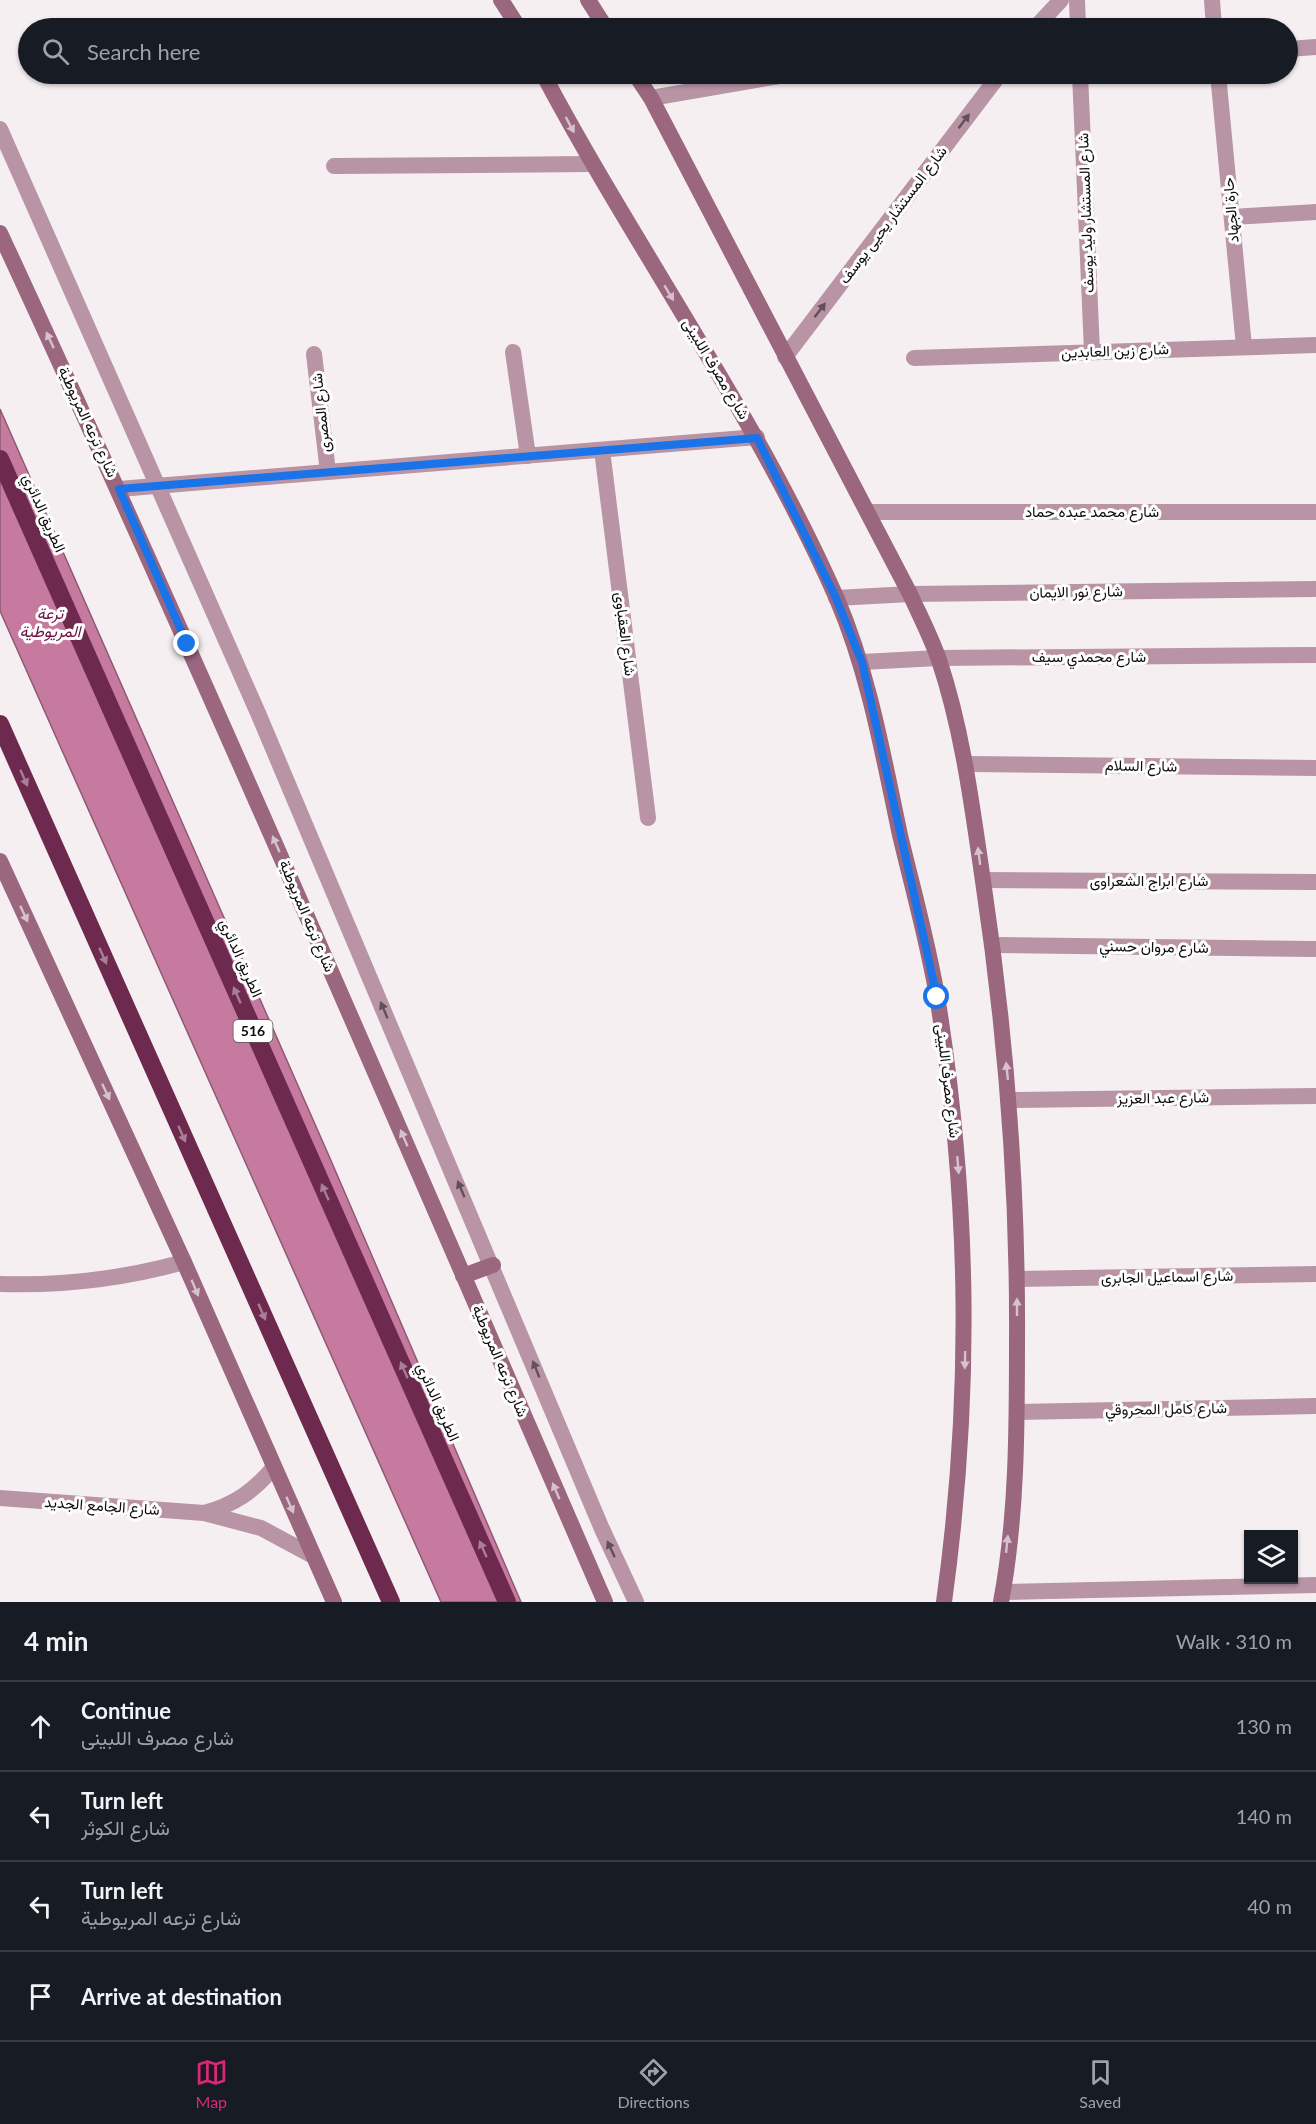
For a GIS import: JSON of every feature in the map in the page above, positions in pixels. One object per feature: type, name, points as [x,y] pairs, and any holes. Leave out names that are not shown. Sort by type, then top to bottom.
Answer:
[{"type":"highway","name":"الطريق الدائري","points":[[0,459],[507,1602]]},
{"type":"highway","points":[[0,724],[391,1602]]},
{"type":"main road","points":[[501,0],[513,18]]},
{"type":"main road","points":[[588,0],[600,18]]},
{"type":"main road","name":"شارع مصرف اللبينى","points":[[548,84],[591,164],[757,438],[836,598],[862,662],[937,997],[957,1146],[965,1294],[964,1385],[959,1476],[944,1602]]},
{"type":"main road","points":[[642,84],[910,594],[938,658],[966,764],[993,945],[1010,1100],[1017,1280],[1017,1412],[1001,1597]]},
{"type":"main road","name":"شارع ترعه المريوطية","points":[[0,233],[119,489],[605,1602]]},
{"type":"main road","points":[[0,861],[184,1262],[334,1602]]},
{"type":"main road","points":[[463,1276],[493,1265]]},
{"type":"street","points":[[1044,18],[1061,0]]},
{"type":"street","points":[[1077,0],[1078,18]]},
{"type":"street","points":[[1212,0],[1213,18]]},
{"type":"street","points":[[1298,48],[1316,47]]},
{"type":"street","points":[[651,98],[733,84]]},
{"type":"street","name":"شارع المستشار يحيى يوسف","points":[[785,357],[992,84]]},
{"type":"street","name":"شارع المستشار وليد يوسف","points":[[1080,84],[1092,352]]},
{"type":"street","name":"حارة الجهاد","points":[[1219,84],[1244,347]]},
{"type":"street","points":[[0,129],[258,713],[493,1265],[602,1529],[636,1602]]},
{"type":"street","points":[[334,166],[591,164]]},
{"type":"street","points":[[1232,217],[1316,212]]},
{"type":"street","name":"شارع زين العابدين","points":[[914,358],[1316,345]]},
{"type":"street","points":[[513,352],[528,456]]},
{"type":"street","name":"شارع المصرى","points":[[314,354],[328,472]]},
{"type":"street","points":[[119,489],[757,438]]},
{"type":"street","name":"شارع العقباوى","points":[[602,450],[648,818]]},
{"type":"street","name":"شارع محمد عبده حماد","points":[[868,512],[1316,512]]},
{"type":"street","name":"شارع نور الايمان","points":[[836,598],[910,594],[1316,588]]},
{"type":"street","name":"شارع محمدي سيف","points":[[862,662],[938,658],[1316,655]]},
{"type":"street","name":"شارع السلام","points":[[966,764],[1316,768]]},
{"type":"street","name":"شارع ابراج الشعراوى","points":[[983,880],[1316,882]]},
{"type":"street","name":"شارع مروان حسني","points":[[993,945],[1316,949]]},
{"type":"street","name":"شارع عبد العزيز","points":[[1010,1100],[1316,1095]]},
{"type":"street","points":[[0,1284],[33,1285],[100,1280],[184,1262]]},
{"type":"street","name":"شارع اسماعيل الجابرى","points":[[1017,1280],[1316,1274]]},
{"type":"street","name":"شارع كامل المحروقي","points":[[1017,1412],[1316,1406]]},
{"type":"street","name":"شارع الجامع الجديد","points":[[204,1513],[236,1502],[262,1481],[273,1468]]},
{"type":"street","name":"شارع الجامع الجديد","points":[[0,1498],[204,1513],[261,1528],[313,1556]]},
{"type":"street","points":[[1001,1597],[1316,1585]]},
{"type":"water","name":"ترعة المريوطية","points":[[0,409],[329,1156],[521,1602],[441,1602],[0,611]]},
{"type":"route","points":[[187,644],[119,489],[757,438],[836,598],[862,662],[937,997]]}]
